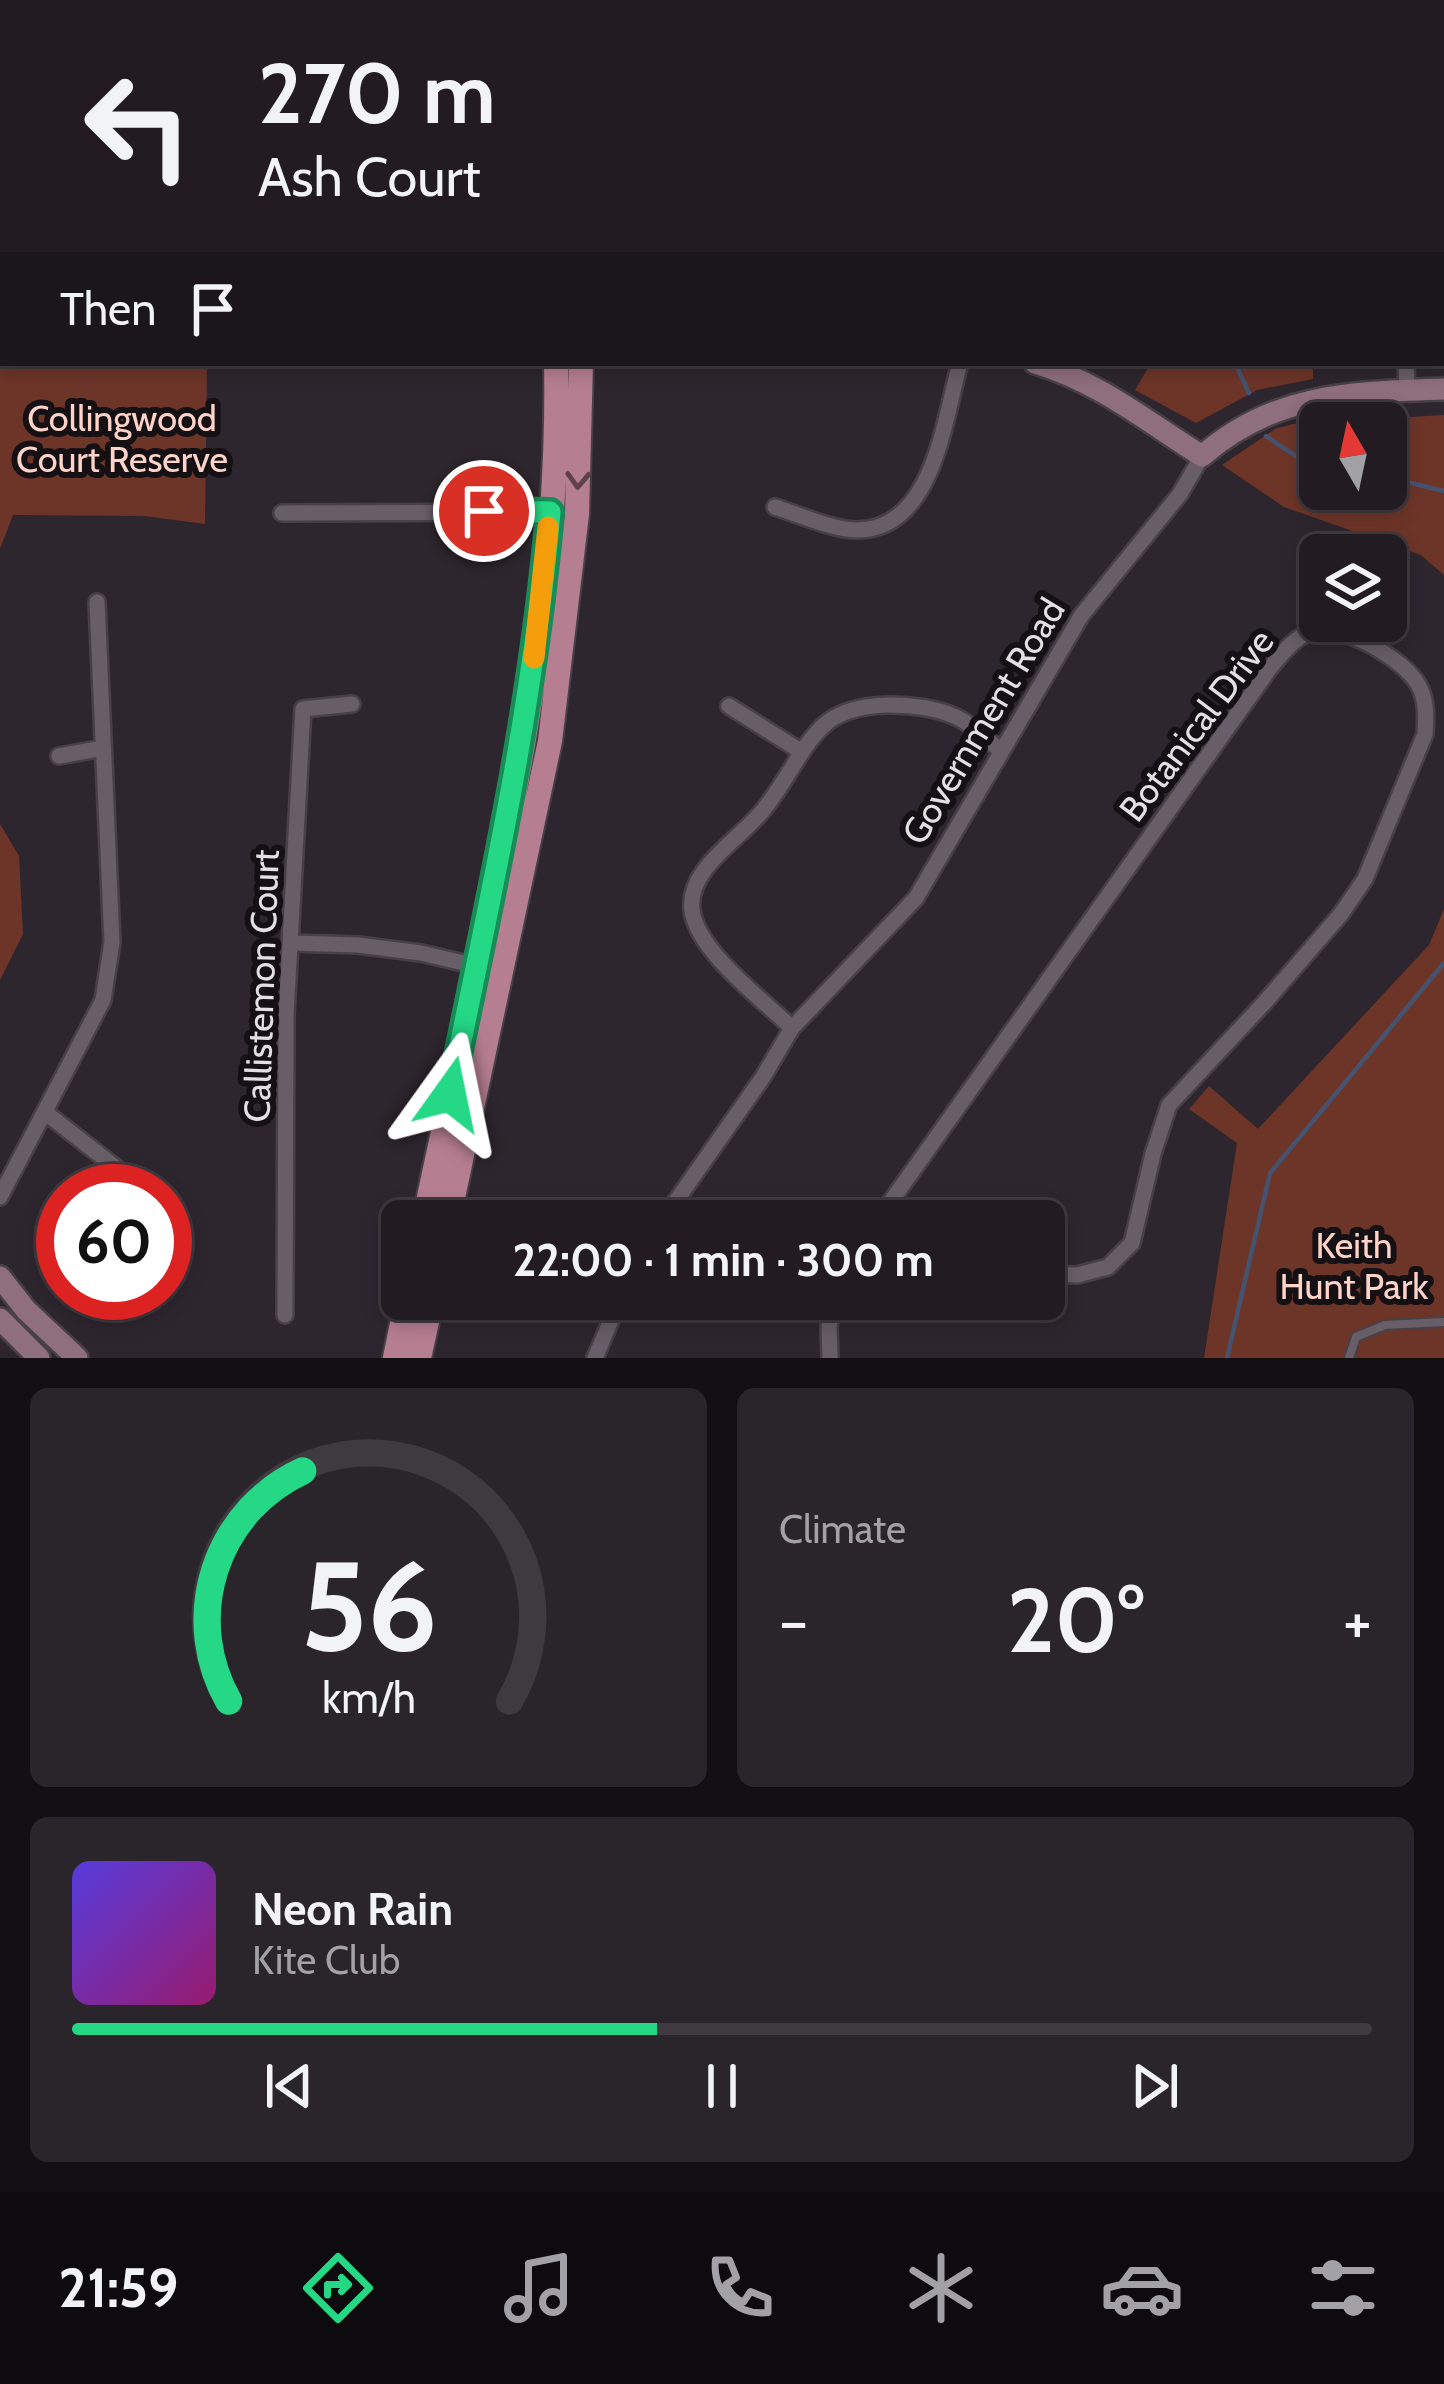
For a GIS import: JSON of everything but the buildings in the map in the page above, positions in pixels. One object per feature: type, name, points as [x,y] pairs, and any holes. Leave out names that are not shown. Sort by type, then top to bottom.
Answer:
[{"type":"main road","points":[[428,1200],[528,706],[550,512],[556,366]]},
{"type":"main road","points":[[453,1200],[543,783],[564,648],[577,514],[581,366]]},
{"type":"main road","points":[[395,1358],[403,1320]]},
{"type":"main road","points":[[422,1353],[428,1320]]},
{"type":"street","points":[[775,507],[856,530],[896,520],[925,488],[959,366]]},
{"type":"street","points":[[1043,366],[1083,380],[1202,456]]},
{"type":"street","points":[[1406,366],[1406,390]]},
{"type":"street","name":"Government Road","points":[[677,1200],[792,1028],[916,898],[1081,616],[1180,494],[1202,456],[1224,436],[1263,413],[1322,397],[1444,389]]},
{"type":"street","points":[[282,513],[550,512]]},
{"type":"street","points":[[0,1197],[103,1000],[112,942],[97,602]]},
{"type":"street","name":"Botanical Drive","points":[[892,1200],[1270,668],[1308,632],[1337,629],[1353,635],[1412,675],[1424,699],[1425,734],[1380,848],[1341,914],[1169,1106],[1132,1243],[1108,1267],[1065,1275]]},
{"type":"street","name":"Callistemon Court","points":[[285,1316],[286,1015],[303,709],[352,704]]},
{"type":"street","points":[[729,706],[802,752]]},
{"type":"street","points":[[792,1028],[705,944],[692,914],[700,875],[781,791],[802,752],[826,722],[873,707],[938,710],[959,718],[1000,750]]},
{"type":"street","points":[[58,756],[103,748]]},
{"type":"street","points":[[292,943],[380,947],[503,971]]},
{"type":"street","points":[[46,1113],[110,1164]]},
{"type":"street","points":[[0,1277],[26,1310],[77,1358]]},
{"type":"street","points":[[0,1319],[39,1358]]},
{"type":"street","points":[[595,1358],[611,1320]]},
{"type":"street","points":[[830,1358],[831,1320]]},
{"type":"lane","points":[[1349,1358],[1356,1337],[1385,1325],[1444,1322]]},
{"type":"green space","name":"Collingwood Court Reserve","points":[[0,366],[207,366],[205,524],[144,516],[13,515],[0,549]]},
{"type":"green space","points":[[1149,366],[1313,366],[1313,379],[1257,390],[1196,423],[1135,390]]},
{"type":"green space","points":[[1444,415],[1444,575],[1421,555],[1407,550],[1407,534],[1361,534],[1284,507],[1222,465],[1275,429],[1299,424],[1299,510],[1407,510],[1407,417]]},
{"type":"green space","points":[[0,824],[19,856],[23,934],[0,980]]},
{"type":"green space","name":"Keith Hunt Park","points":[[1444,909],[1444,1358],[1204,1358],[1237,1143],[1189,1109],[1209,1086],[1258,1129],[1429,945]]},
{"type":"waterway","points":[[1236,366],[1249,393]]},
{"type":"waterway","points":[[1266,436],[1299,458]]},
{"type":"waterway","points":[[1407,482],[1444,491]]},
{"type":"waterway","points":[[1227,1358],[1270,1173],[1444,963]]},
{"type":"slow traffic","points":[[534,658],[548,527]]},
{"type":"route","points":[[450,1094],[515,784],[550,512],[484,511]]}]
